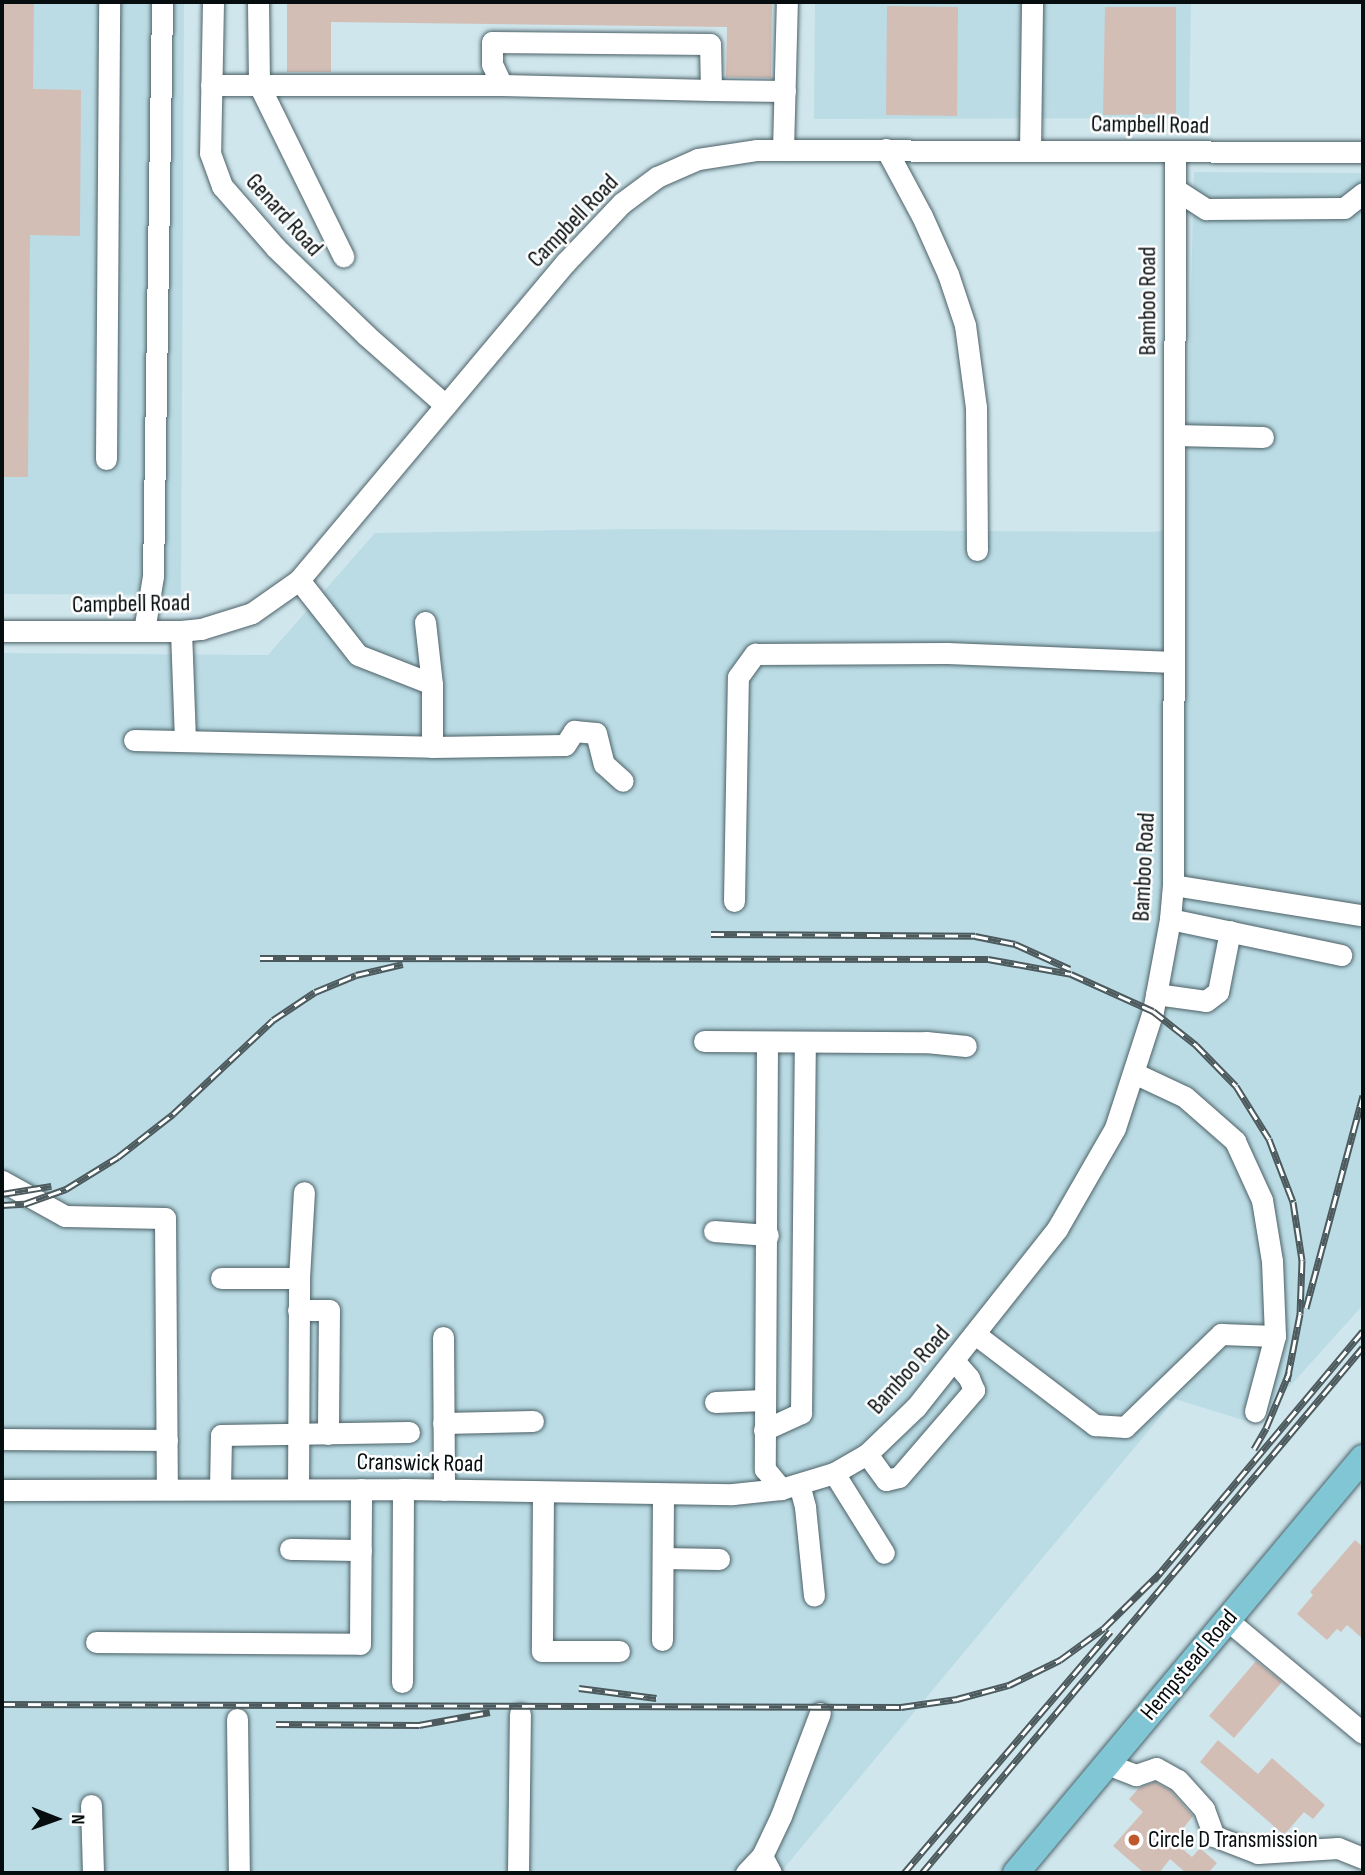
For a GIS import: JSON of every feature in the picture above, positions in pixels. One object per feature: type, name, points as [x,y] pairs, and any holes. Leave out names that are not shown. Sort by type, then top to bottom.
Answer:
[{"type":"main road","name":"Hempstead Road","points":[[1016,1873],[1363,1458]]},
{"type":"main road","points":[[1043,1841],[1045,1873]]},
{"type":"street","points":[[106,459],[109,2]]},
{"type":"street","points":[[144,631],[153,576],[162,2]]},
{"type":"street","name":"Genard Road","points":[[213,2],[210,153],[222,186],[276,248],[366,335],[445,405]]},
{"type":"street","points":[[258,2],[259,85],[343,256]]},
{"type":"street","points":[[783,150],[787,2]]},
{"type":"street","points":[[1030,150],[1032,2]]},
{"type":"street","points":[[502,85],[492,64],[492,42],[710,44],[711,90]]},
{"type":"street","points":[[211,85],[502,85],[785,91]]},
{"type":"street","points":[[886,149],[932,239],[965,326],[976,407],[977,550]]},
{"type":"street","name":"Campbell Road","points":[[2,631],[181,631],[201,629],[252,613],[299,580],[565,263],[631,197],[657,177],[698,159],[729,152],[783,150],[1363,152]]},
{"type":"street","name":"Bamboo Road","points":[[834,1474],[867,1454],[916,1407],[1057,1229],[1115,1128],[1156,994],[1170,919],[1172,885],[1175,152]]},
{"type":"street","points":[[1175,189],[1206,209],[1344,208],[1363,193]]},
{"type":"street","points":[[1174,435],[1263,437]]},
{"type":"street","points":[[299,580],[358,655],[432,684]]},
{"type":"street","points":[[425,622],[432,684],[432,747]]},
{"type":"street","points":[[181,631],[185,740]]},
{"type":"street","points":[[734,901],[738,677],[755,654],[947,653],[1174,662]]},
{"type":"street","points":[[134,740],[432,747],[565,745],[574,731],[596,733],[604,764],[623,781]]},
{"type":"street","points":[[1172,885],[1361,915]]},
{"type":"street","points":[[1170,919],[1341,955]]},
{"type":"street","points":[[1156,994],[1206,1002],[1218,992],[1230,932]]},
{"type":"street","points":[[704,1041],[926,1042],[966,1046]]},
{"type":"street","points":[[767,1043],[765,1469],[790,1486],[805,1507],[814,1596]]},
{"type":"street","points":[[764,1430],[801,1413],[805,1043]]},
{"type":"street","points":[[1134,1073],[1185,1097],[1235,1141],[1262,1200],[1272,1261],[1275,1336],[1255,1411]]},
{"type":"street","points":[[2,1181],[65,1216],[165,1218],[167,1488]]},
{"type":"street","points":[[298,1489],[299,1278],[304,1192]]},
{"type":"street","points":[[714,1231],[768,1235]]},
{"type":"street","points":[[221,1278],[299,1278]]},
{"type":"street","points":[[299,1310],[329,1310],[328,1434]]},
{"type":"street","points":[[975,1334],[1095,1425],[1125,1427],[1221,1334],[1275,1336]]},
{"type":"street","points":[[443,1337],[444,1490]]},
{"type":"street","points":[[867,1454],[886,1480],[899,1477],[974,1390],[969,1378],[954,1361]]},
{"type":"street","points":[[715,1402],[764,1400]]},
{"type":"street","points":[[443,1423],[533,1421]]},
{"type":"street","points":[[220,1488],[221,1435],[410,1432]]},
{"type":"street","points":[[2,1439],[167,1440]]},
{"type":"street","points":[[834,1474],[884,1553]]},
{"type":"street","name":"Cranswick Road","points":[[2,1490],[404,1489],[733,1494],[790,1486],[834,1474]]},
{"type":"street","points":[[96,1642],[360,1644],[362,1489]]},
{"type":"street","points":[[402,1682],[404,1489]]},
{"type":"street","points":[[543,1492],[542,1651],[619,1651]]},
{"type":"street","points":[[662,1640],[663,1494]]},
{"type":"street","points":[[290,1549],[361,1550]]},
{"type":"street","points":[[663,1558],[719,1559]]},
{"type":"street","points":[[1226,1619],[1363,1733]]},
{"type":"street","points":[[746,1873],[766,1865],[781,1816],[820,1713]]},
{"type":"street","points":[[518,1873],[520,1714]]},
{"type":"street","points":[[237,1718],[239,1873]]},
{"type":"street","points":[[1107,1764],[1136,1775],[1156,1768],[1178,1780],[1204,1809],[1214,1836],[1247,1849],[1258,1853],[1338,1848],[1363,1858]]},
{"type":"street","points":[[92,1805],[93,1873]]},
{"type":"shaded area","points":[[2,2],[184,2],[181,595],[2,594]]},
{"type":"shaded area","points":[[815,2],[1191,2],[1189,118],[814,119]]},
{"type":"shaded area","points":[[1194,172],[1363,173],[1363,1305],[1256,1424],[1175,1399],[780,1873],[2,1873],[2,653],[268,655],[375,533],[635,529],[1151,532],[1185,529]]},
{"type":"building","points":[[2,2],[34,2],[33,89],[81,90],[80,236],[30,235],[28,477],[2,477]]},
{"type":"building","points":[[287,2],[772,2],[771,78],[726,77],[727,27],[331,22],[331,72],[287,72]]},
{"type":"building","points":[[887,6],[958,7],[957,116],[886,115]]},
{"type":"building","points":[[1105,7],[1176,7],[1176,114],[1103,115]]},
{"type":"building","points":[[1355,1540],[1363,1547],[1363,1639],[1347,1625],[1341,1632],[1337,1629],[1327,1640],[1297,1614],[1313,1595],[1310,1592]]},
{"type":"building","points":[[1256,1661],[1282,1682],[1234,1738],[1209,1716]]},
{"type":"building","points":[[1218,1740],[1258,1774],[1272,1758],[1325,1805],[1313,1819],[1304,1812],[1284,1835],[1200,1762]]},
{"type":"building","points":[[1155,1782],[1170,1790],[1193,1816],[1173,1841],[1192,1857],[1200,1848],[1217,1863],[1208,1873],[1186,1873],[1170,1859],[1159,1873],[1144,1873],[1113,1846],[1143,1812],[1129,1799],[1139,1788]]},
{"type":"railway","points":[[711,934],[975,936],[1015,944],[1070,969]]},
{"type":"railway","points":[[260,958],[988,959],[1071,974],[1153,1011],[1196,1045],[1236,1086],[1269,1139],[1293,1202],[1302,1260],[1300,1314],[1287,1381]]},
{"type":"railway","points":[[2,1205],[24,1204],[66,1189],[118,1157],[173,1114],[273,1020],[315,992],[356,975],[403,964]]},
{"type":"railway","points":[[1306,1308],[1363,1095]]},
{"type":"railway","points":[[2,1194],[51,1186]]},
{"type":"railway","points":[[1154,1580],[1363,1331]]},
{"type":"railway","points":[[922,1873],[1363,1347]]},
{"type":"railway","points":[[1254,1449],[1266,1428],[1289,1373]]},
{"type":"railway","points":[[2,1704],[901,1707],[957,1699],[1009,1685],[1060,1660],[1104,1628],[1160,1573]]},
{"type":"railway","points":[[904,1873],[1111,1631]]},
{"type":"railway","points":[[579,1688],[656,1698]]},
{"type":"railway","points":[[276,1724],[419,1725],[490,1712]]},
{"type":"place","name":"Circle D Transmission","points":[[1134,1840]]}]
